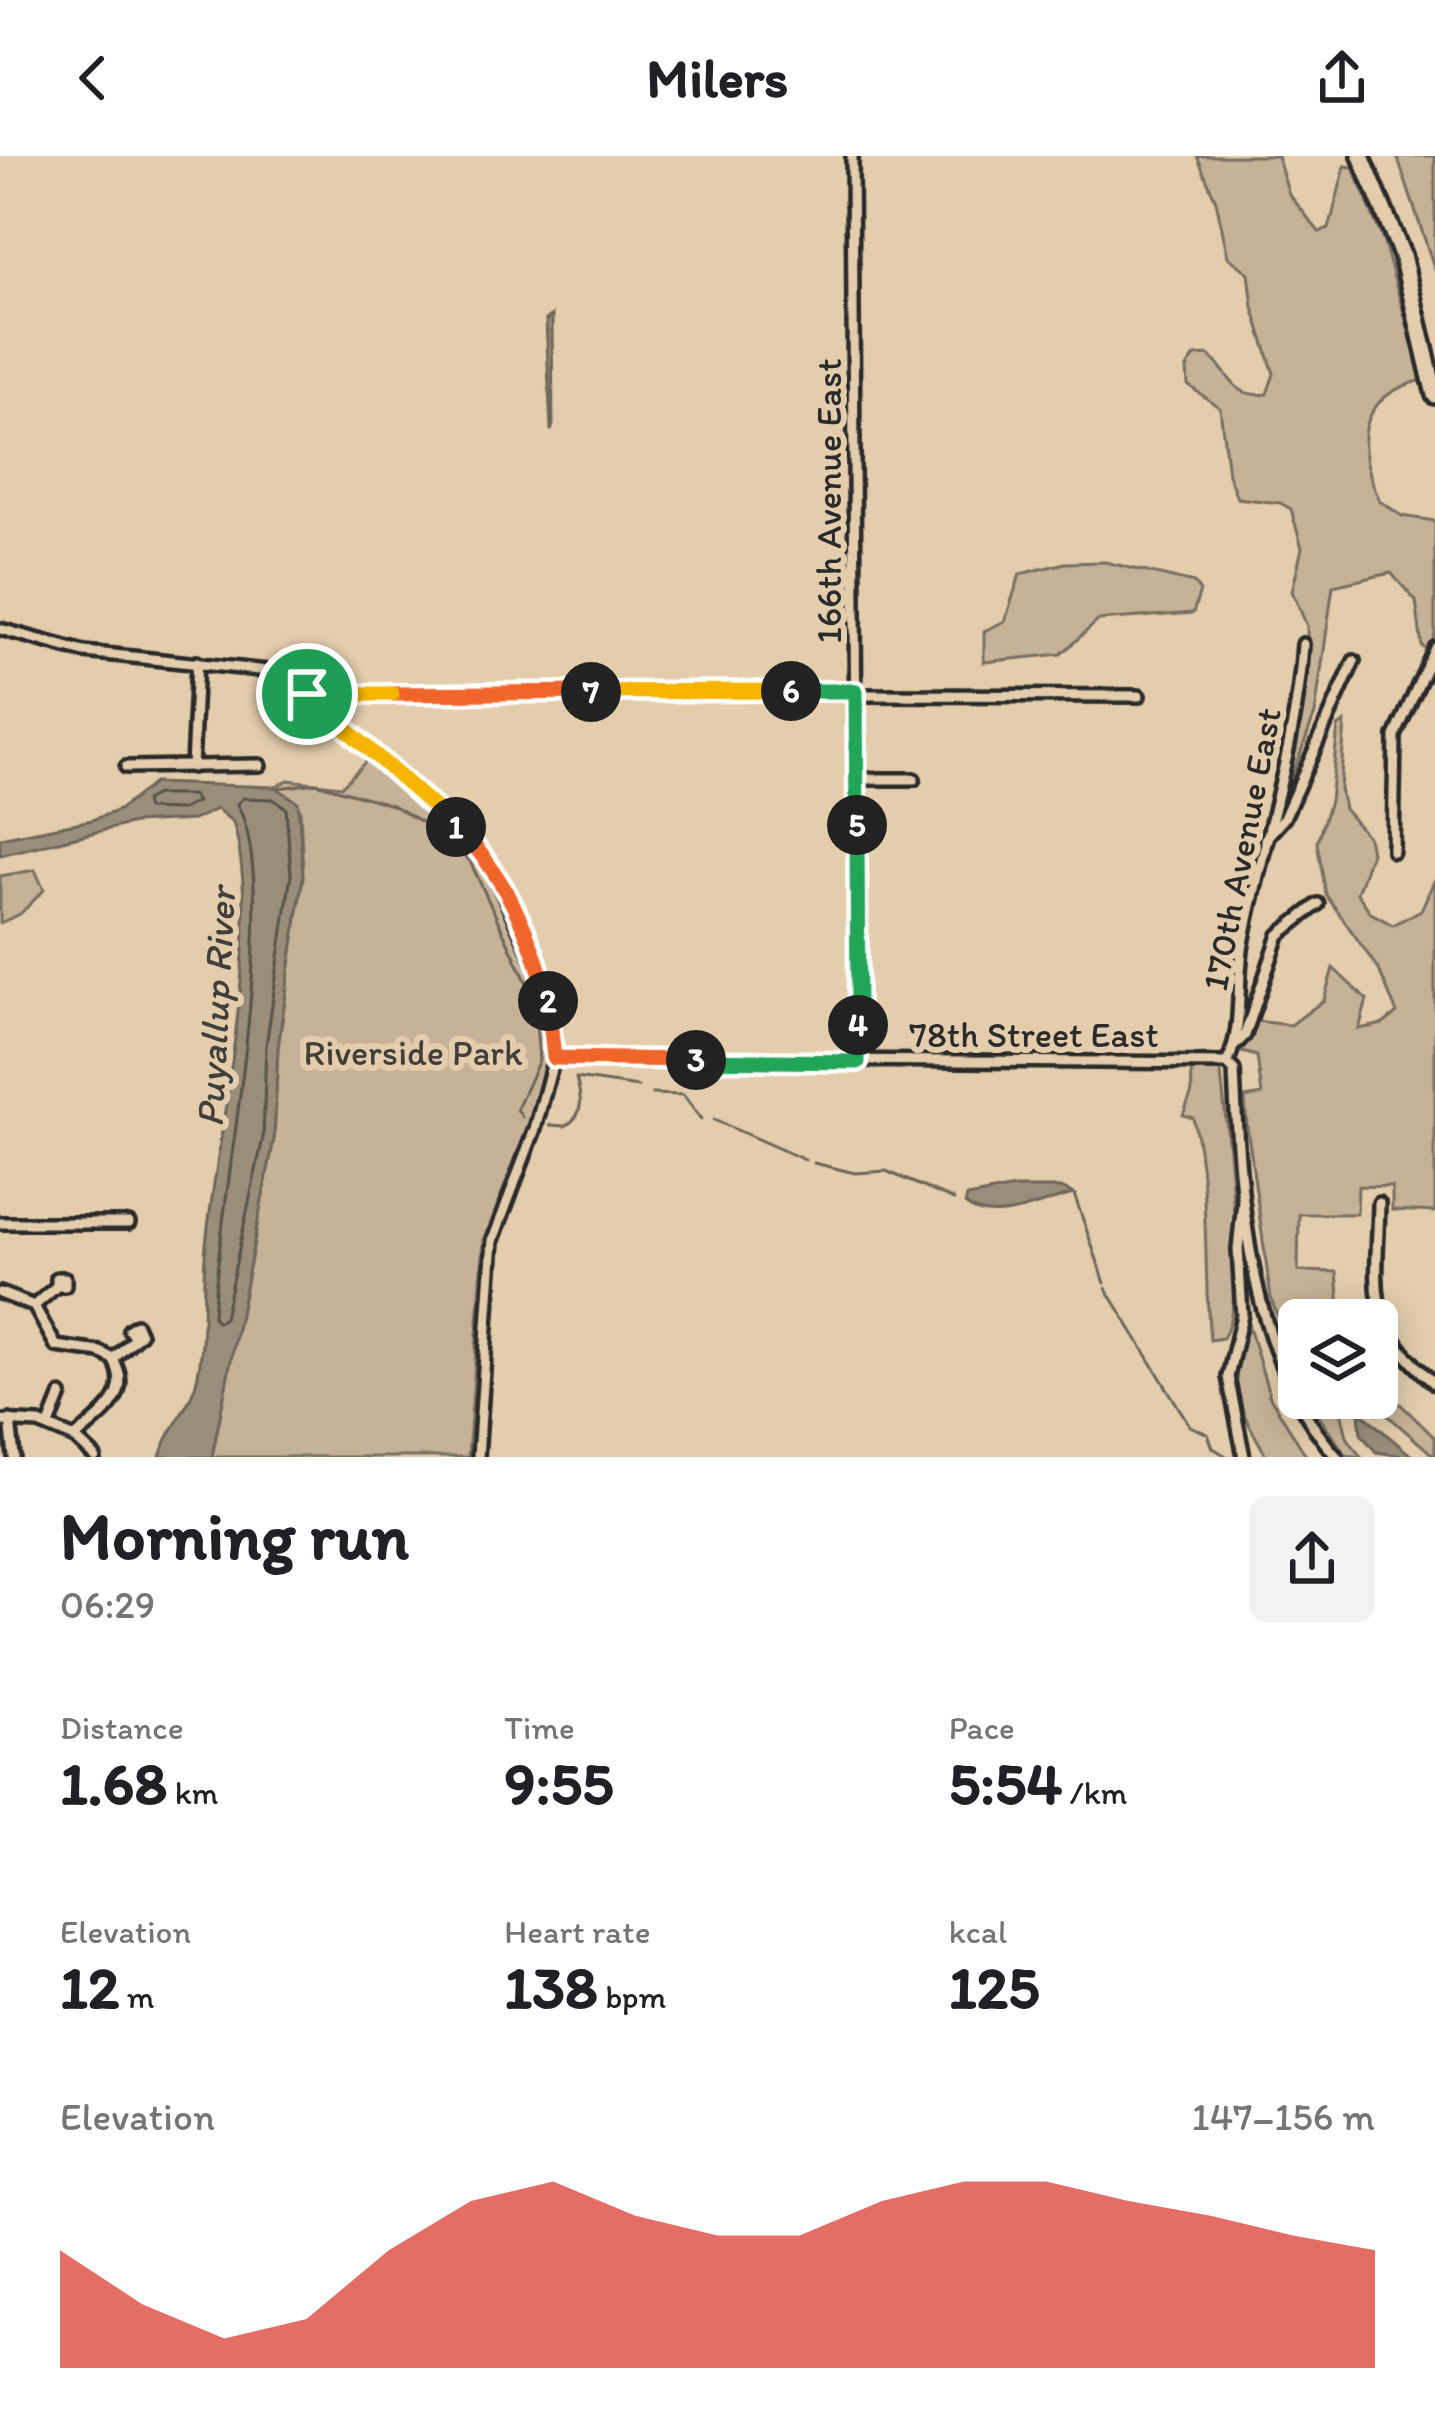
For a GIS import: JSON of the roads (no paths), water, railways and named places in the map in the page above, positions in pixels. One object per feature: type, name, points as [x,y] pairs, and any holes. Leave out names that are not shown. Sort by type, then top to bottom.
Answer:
[{"type":"highway","points":[[1361,156],[1402,255],[1435,395]]},
{"type":"highway","points":[[1373,156],[1406,241],[1435,342]]},
{"type":"street","name":"166th Avenue East","points":[[853,156],[858,1062]]},
{"type":"street","points":[[0,629],[84,652],[272,669],[307,694],[485,859],[543,981],[554,1058],[541,1113],[493,1240],[478,1457]]},
{"type":"street","name":"170th Avenue East","points":[[1227,1063],[1234,1046],[1240,961],[1297,703],[1303,644]]},
{"type":"street","points":[[1393,851],[1395,736],[1435,648]]},
{"type":"street","points":[[1265,839],[1284,818],[1354,661]]},
{"type":"street","points":[[192,767],[196,662]]},
{"type":"street","points":[[307,694],[1139,696]]},
{"type":"street","points":[[126,767],[260,765]]},
{"type":"street","points":[[857,779],[914,779]]},
{"type":"street","points":[[1234,1046],[1245,1035],[1279,934],[1318,904]]},
{"type":"street","name":"78th Street East","points":[[554,1058],[1227,1063]]},
{"type":"street","points":[[1227,1063],[1234,1070],[1258,1284],[1277,1348],[1309,1421],[1337,1457]]},
{"type":"street","points":[[1244,1457],[1228,1377],[1242,1315],[1238,1249],[1245,1191]]},
{"type":"street","points":[[1379,1203],[1377,1292],[1384,1330],[1435,1384]]},
{"type":"street","points":[[0,1222],[129,1223]]},
{"type":"street","points":[[34,1306],[57,1286]]},
{"type":"street","points":[[0,1293],[34,1306],[56,1346],[100,1352],[113,1360],[120,1389],[113,1404],[75,1438]]},
{"type":"street","points":[[113,1360],[134,1336]]},
{"type":"street","points":[[49,1425],[61,1395]]},
{"type":"street","points":[[14,1457],[5,1421],[49,1425],[75,1438],[95,1457]]},
{"type":"water","points":[[552,315],[553,425],[551,431],[546,320]]},
{"type":"water","points":[[154,783],[275,787],[298,802],[303,876],[278,1047],[274,1139],[212,1457],[160,1457],[193,1393],[202,1349],[206,1244],[242,973],[242,866],[233,822],[217,809],[193,820],[134,823],[0,855],[0,838],[92,820],[119,810]]},
{"type":"water","points":[[1014,1188],[1061,1188],[1074,1194],[1004,1213],[976,1211],[965,1204],[967,1197]]},
{"type":"water","points":[[1360,1419],[1369,1419],[1413,1457],[1376,1452],[1361,1434]]},
{"type":"waterway","points":[[278,788],[316,783],[392,805],[433,829],[470,861],[534,998],[539,1060],[517,1109],[522,1117]]},
{"type":"waterway","points":[[550,1125],[565,1126],[579,1111],[576,1078],[638,1087]]},
{"type":"waterway","points":[[652,1094],[683,1095],[701,1119]]},
{"type":"waterway","points":[[714,1120],[805,1160]]},
{"type":"waterway","points":[[814,1163],[855,1173],[886,1171],[954,1200]]},
{"type":"waterway","points":[[1074,1194],[1105,1283]]},
{"type":"waterway","points":[[1106,1288],[1190,1426],[1208,1434],[1213,1448],[1228,1457]]},
{"type":"water label","name":"Puyallup River","points":[[215,1007]]},
{"type":"park label","name":"Riverside Park","points":[[413,1052]]}]
